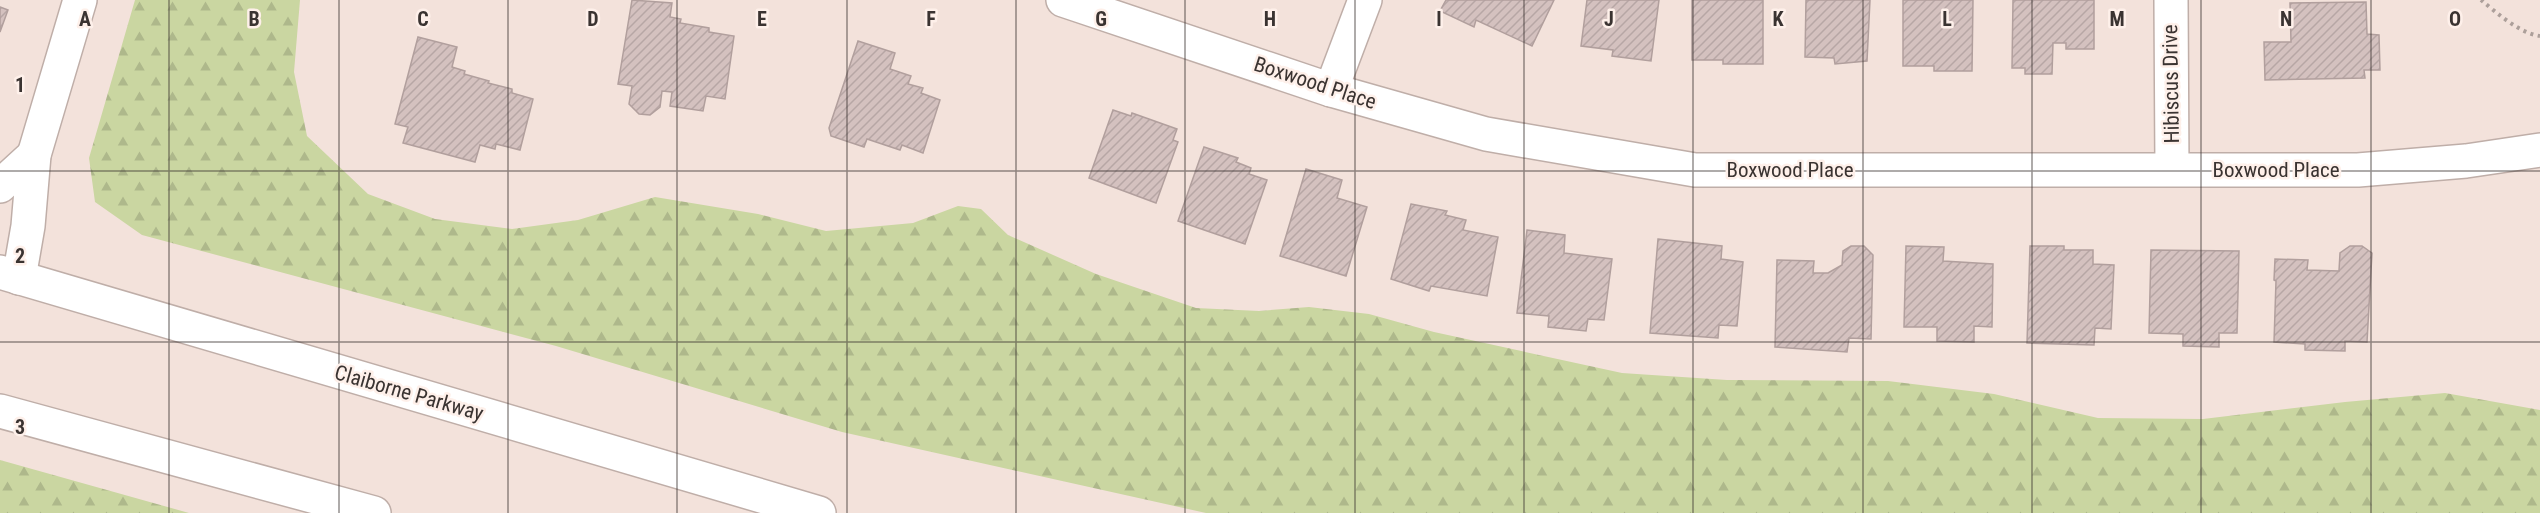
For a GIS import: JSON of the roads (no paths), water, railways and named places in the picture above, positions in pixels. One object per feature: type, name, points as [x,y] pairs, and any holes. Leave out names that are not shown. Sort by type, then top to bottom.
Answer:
[{"type":"street","points":[[9,275],[28,226],[34,155],[81,0]]},
{"type":"street","name":"Boxwood Place","points":[[1063,0],[1331,90],[1486,134],[1695,170],[2358,170],[2466,161],[2540,150]]},
{"type":"street","points":[[1331,90],[1365,0]]},
{"type":"street","name":"Hibiscus Drive","points":[[2171,0],[2172,169]]},
{"type":"street","points":[[0,186],[34,155]]},
{"type":"street","name":"Claiborne Parkway","points":[[9,275],[819,513]]},
{"type":"street","points":[[0,411],[374,513]]}]
